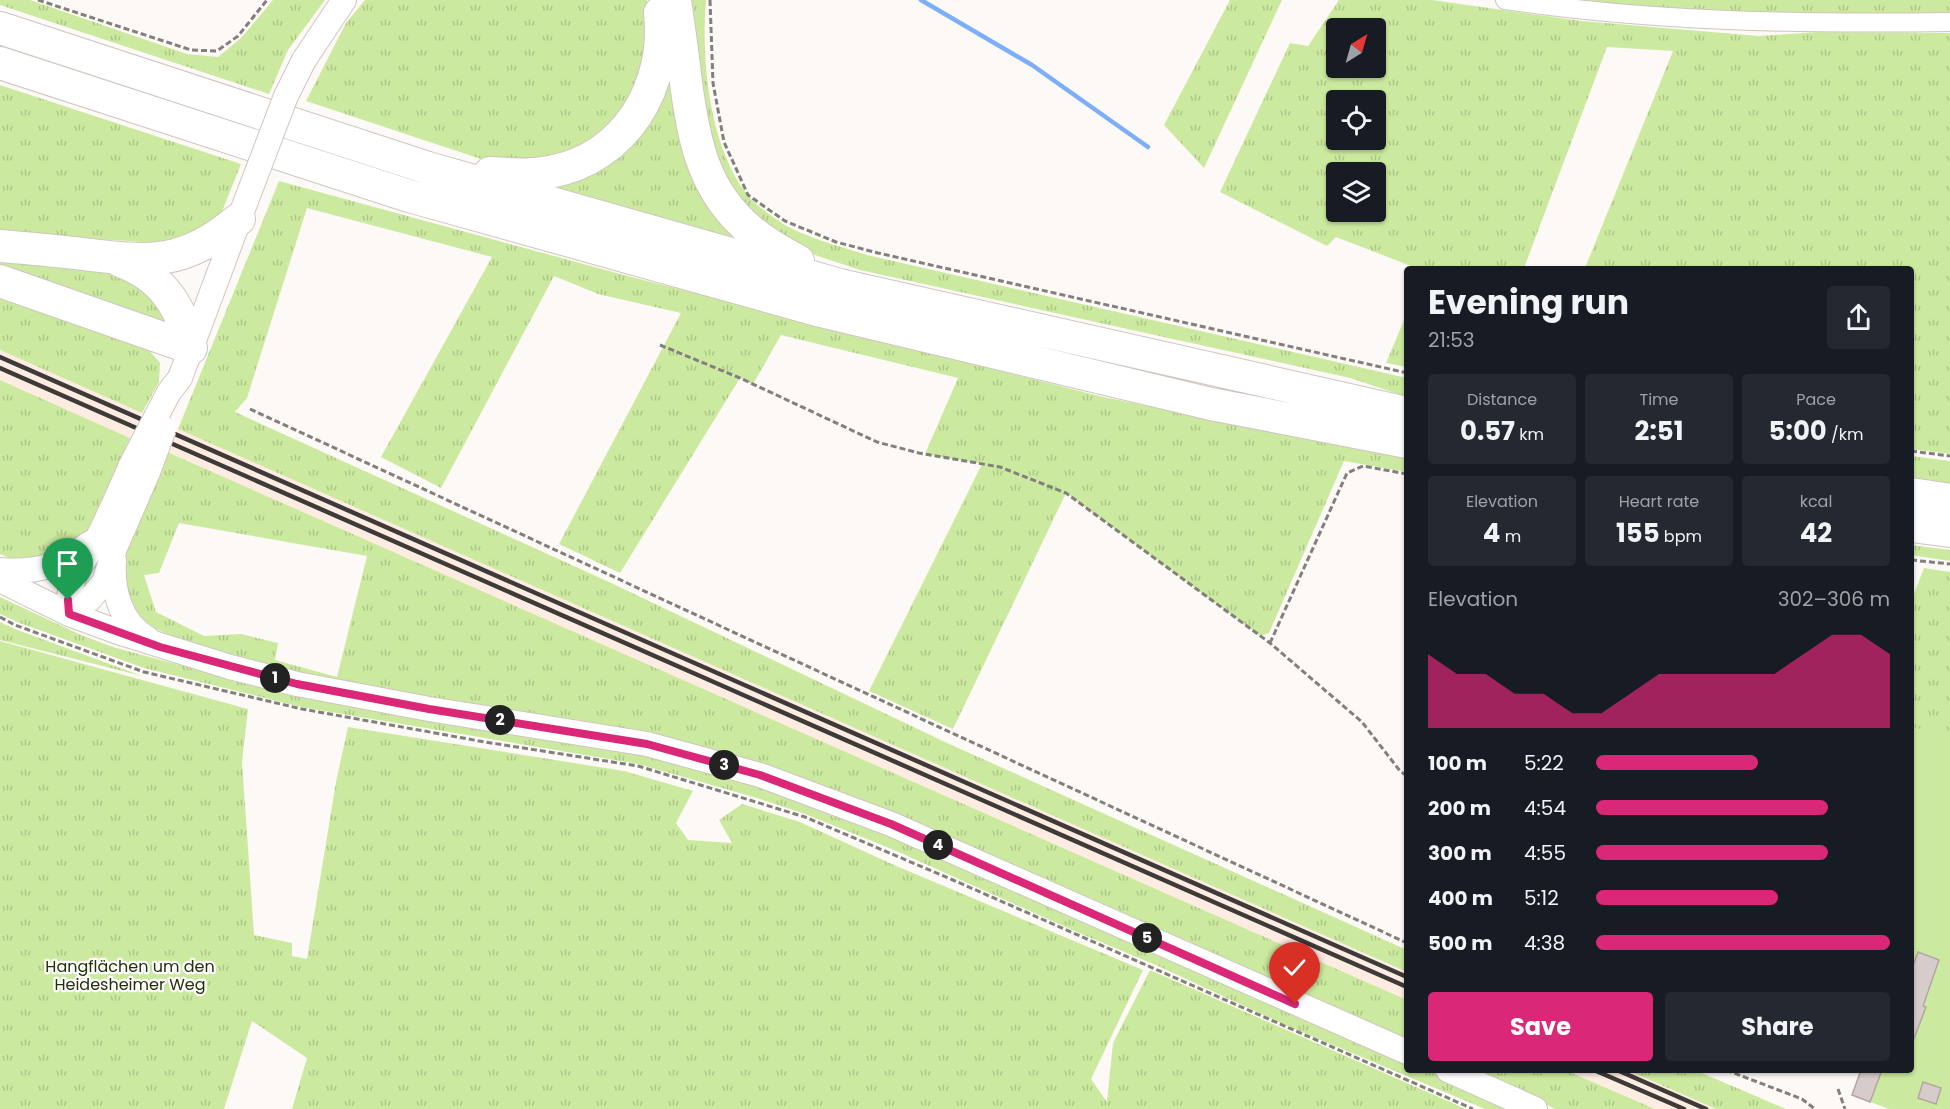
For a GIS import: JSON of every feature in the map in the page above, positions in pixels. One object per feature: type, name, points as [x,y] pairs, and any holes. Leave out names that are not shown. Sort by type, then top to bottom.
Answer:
[{"type":"highway","points":[[428,168],[526,176],[552,172],[576,164],[602,150],[624,131],[636,116],[652,87],[662,46],[659,0]]},
{"type":"highway","points":[[675,0],[692,125],[700,158],[709,179],[729,209],[750,231],[770,246],[840,285]]},
{"type":"highway","points":[[0,28],[428,168],[840,285],[1404,412]]},
{"type":"highway","points":[[0,63],[410,196],[821,311],[1211,404],[1404,441]]},
{"type":"highway","points":[[0,246],[131,260],[155,260],[200,247],[221,235],[241,214]]},
{"type":"highway","points":[[107,257],[132,266],[147,275],[172,299],[185,322],[191,348]]},
{"type":"highway","points":[[0,281],[191,348]]},
{"type":"highway","points":[[1914,494],[1950,500]]},
{"type":"highway","points":[[1914,525],[1950,531]]},
{"type":"main road","points":[[69,614],[68,600],[74,575],[107,542],[140,469],[169,392],[180,378],[286,96],[304,60],[344,0]]},
{"type":"main road","points":[[0,570],[21,571],[44,568],[107,542]]},
{"type":"main road","points":[[107,542],[116,597],[127,621],[142,636],[160,647]]},
{"type":"main road","points":[[0,580],[69,614],[160,647],[297,684],[429,709],[647,744],[760,775],[891,824],[1404,1051]]},
{"type":"main road","points":[[1455,1073],[1535,1109]]},
{"type":"street","points":[[1505,0],[1722,21],[1950,22]]},
{"type":"path","points":[[38,0],[191,50],[208,51],[217,51],[238,36],[267,0]]},
{"type":"path","points":[[710,0],[713,83],[724,142],[748,195],[785,221],[836,242],[878,253],[1404,372]]},
{"type":"path","points":[[660,345],[740,378],[878,442],[919,453],[1000,467],[1066,493],[1270,643],[1362,722],[1404,774]]},
{"type":"path","points":[[250,409],[1404,942]]},
{"type":"path","points":[[1914,451],[1950,456]]},
{"type":"path","points":[[1270,643],[1347,473],[1363,466],[1404,473]]},
{"type":"path","points":[[1914,560],[1950,564]]},
{"type":"path","points":[[0,617],[15,625],[144,672],[302,709],[485,742],[638,766],[805,817],[953,879],[1473,1109]]},
{"type":"path","points":[[1733,1073],[1802,1099],[1815,1109]]},
{"type":"path","points":[[1838,1089],[1845,1109]]},
{"type":"shaded area","points":[[0,350],[142,413],[130,438],[0,380]]},
{"type":"shaded area","points":[[178,429],[1404,971],[1404,999],[193,464],[167,452]]},
{"type":"shaded area","points":[[1573,1073],[1634,1073],[1716,1109],[1655,1109]]},
{"type":"green space","points":[[0,0],[30,0],[187,54],[218,57],[241,38],[273,0],[325,0],[288,50],[269,94],[0,5]]},
{"type":"green space","points":[[365,0],[647,0],[649,58],[622,118],[568,157],[493,163],[306,101],[346,23]]},
{"type":"green space","points":[[686,0],[706,0],[705,48],[710,101],[723,151],[733,173],[749,197],[785,225],[815,238],[867,255],[1404,377],[1404,396],[1350,378],[860,270],[791,247],[770,234],[716,173]]},
{"type":"green space","points":[[1230,0],[1282,0],[1204,168],[1164,125]]},
{"type":"green space","points":[[1339,0],[1432,0],[1582,21],[1759,36],[1817,32],[1950,33],[1950,454],[1914,449],[1914,266],[1586,266],[1673,51],[1607,47],[1525,266],[1411,266],[1336,237],[1327,246],[1220,192],[1290,43],[1308,46],[1326,19],[1326,78],[1386,78],[1386,18],[1327,18]]},
{"type":"green space","points":[[1560,0],[1950,0],[1950,18],[1674,13]]},
{"type":"green space","points":[[669,24],[692,160],[768,253],[527,183],[610,152]]},
{"type":"green space","points":[[0,85],[241,164],[217,224],[189,239],[161,243],[0,233]]},
{"type":"green space","points":[[279,181],[624,275],[1099,396],[1404,457],[1404,471],[1344,461],[1269,633],[1260,636],[1066,493],[953,729],[869,691],[982,464],[925,454],[958,378],[781,335],[753,384],[740,378],[620,573],[559,544],[681,313],[598,294],[554,276],[441,488],[381,457],[492,257],[307,208],[247,398],[235,412],[609,582],[945,742],[1404,949],[1404,971],[178,429]]},
{"type":"green space","points":[[0,254],[103,269],[144,287],[164,304],[167,328],[0,273]]},
{"type":"green space","points":[[0,293],[141,341],[160,363],[159,382],[142,413],[0,350]]},
{"type":"green space","points":[[1404,320],[1404,366],[1386,363]]},
{"type":"green space","points":[[0,380],[130,438],[86,534],[40,561],[14,560],[0,554]]},
{"type":"green space","points":[[167,452],[1404,999],[1404,1042],[1136,921],[594,727],[273,669],[181,640],[156,629],[136,615],[121,584],[128,534]],"holes":[[[179,523],[367,556],[337,677],[275,660],[278,643],[241,634],[204,636],[156,612],[144,575],[159,573]]]},
{"type":"green space","points":[[1914,456],[1950,461],[1950,484],[1914,479]]},
{"type":"green space","points":[[1914,545],[1950,550],[1950,561],[1914,555]]},
{"type":"green space","points":[[1924,568],[1950,572],[1950,741],[1914,731],[1914,594]]},
{"type":"green space","points":[[0,597],[81,635],[113,647],[261,686],[599,745],[762,784],[854,820],[1404,1059],[1404,1073],[1436,1073],[1516,1109],[1485,1109],[1283,1024],[1158,966],[894,850],[805,814],[757,798],[638,764],[301,707],[144,668],[0,614]]},
{"type":"green space","points":[[0,622],[15,629],[142,676],[0,640]]},
{"type":"green space","name":"Hangflächen um den Heidesheimer Weg","points":[[0,641],[248,709],[242,762],[254,935],[292,943],[292,956],[307,959],[336,782],[348,727],[624,771],[693,791],[676,823],[688,840],[732,843],[719,820],[742,804],[800,822],[894,865],[1143,970],[1091,1079],[1107,1102],[1113,1043],[1150,970],[1466,1109],[292,1109],[307,1058],[252,1021],[224,1109],[0,1109]]},
{"type":"green space","points":[[1914,727],[1950,739],[1950,1109],[1889,1109],[1852,1095],[1860,1073],[1914,1073]]},
{"type":"green space","points":[[1477,1073],[1572,1073],[1655,1109],[1555,1109]]},
{"type":"green space","points":[[1634,1073],[1702,1073],[1786,1109],[1716,1109]]},
{"type":"building","points":[[1918,952],[1939,960],[1923,1006],[1926,1007],[1914,1039],[1914,963]]},
{"type":"building","points":[[1860,1073],[1881,1073],[1870,1102],[1852,1095]]},
{"type":"building","points":[[1923,1082],[1941,1088],[1936,1104],[1918,1098]]},
{"type":"waterway","points":[[921,0],[1032,65],[1148,147]]},
{"type":"railway","points":[[0,357],[1404,976]]},
{"type":"railway","points":[[0,368],[1404,986]]},
{"type":"railway","points":[[1601,1073],[1684,1109]]},
{"type":"railway","points":[[1624,1073],[1706,1109]]},
{"type":"route","points":[[68,600],[69,614],[118,632],[160,647],[297,684],[429,709],[647,744],[760,775],[891,824],[1295,1004]]}]
